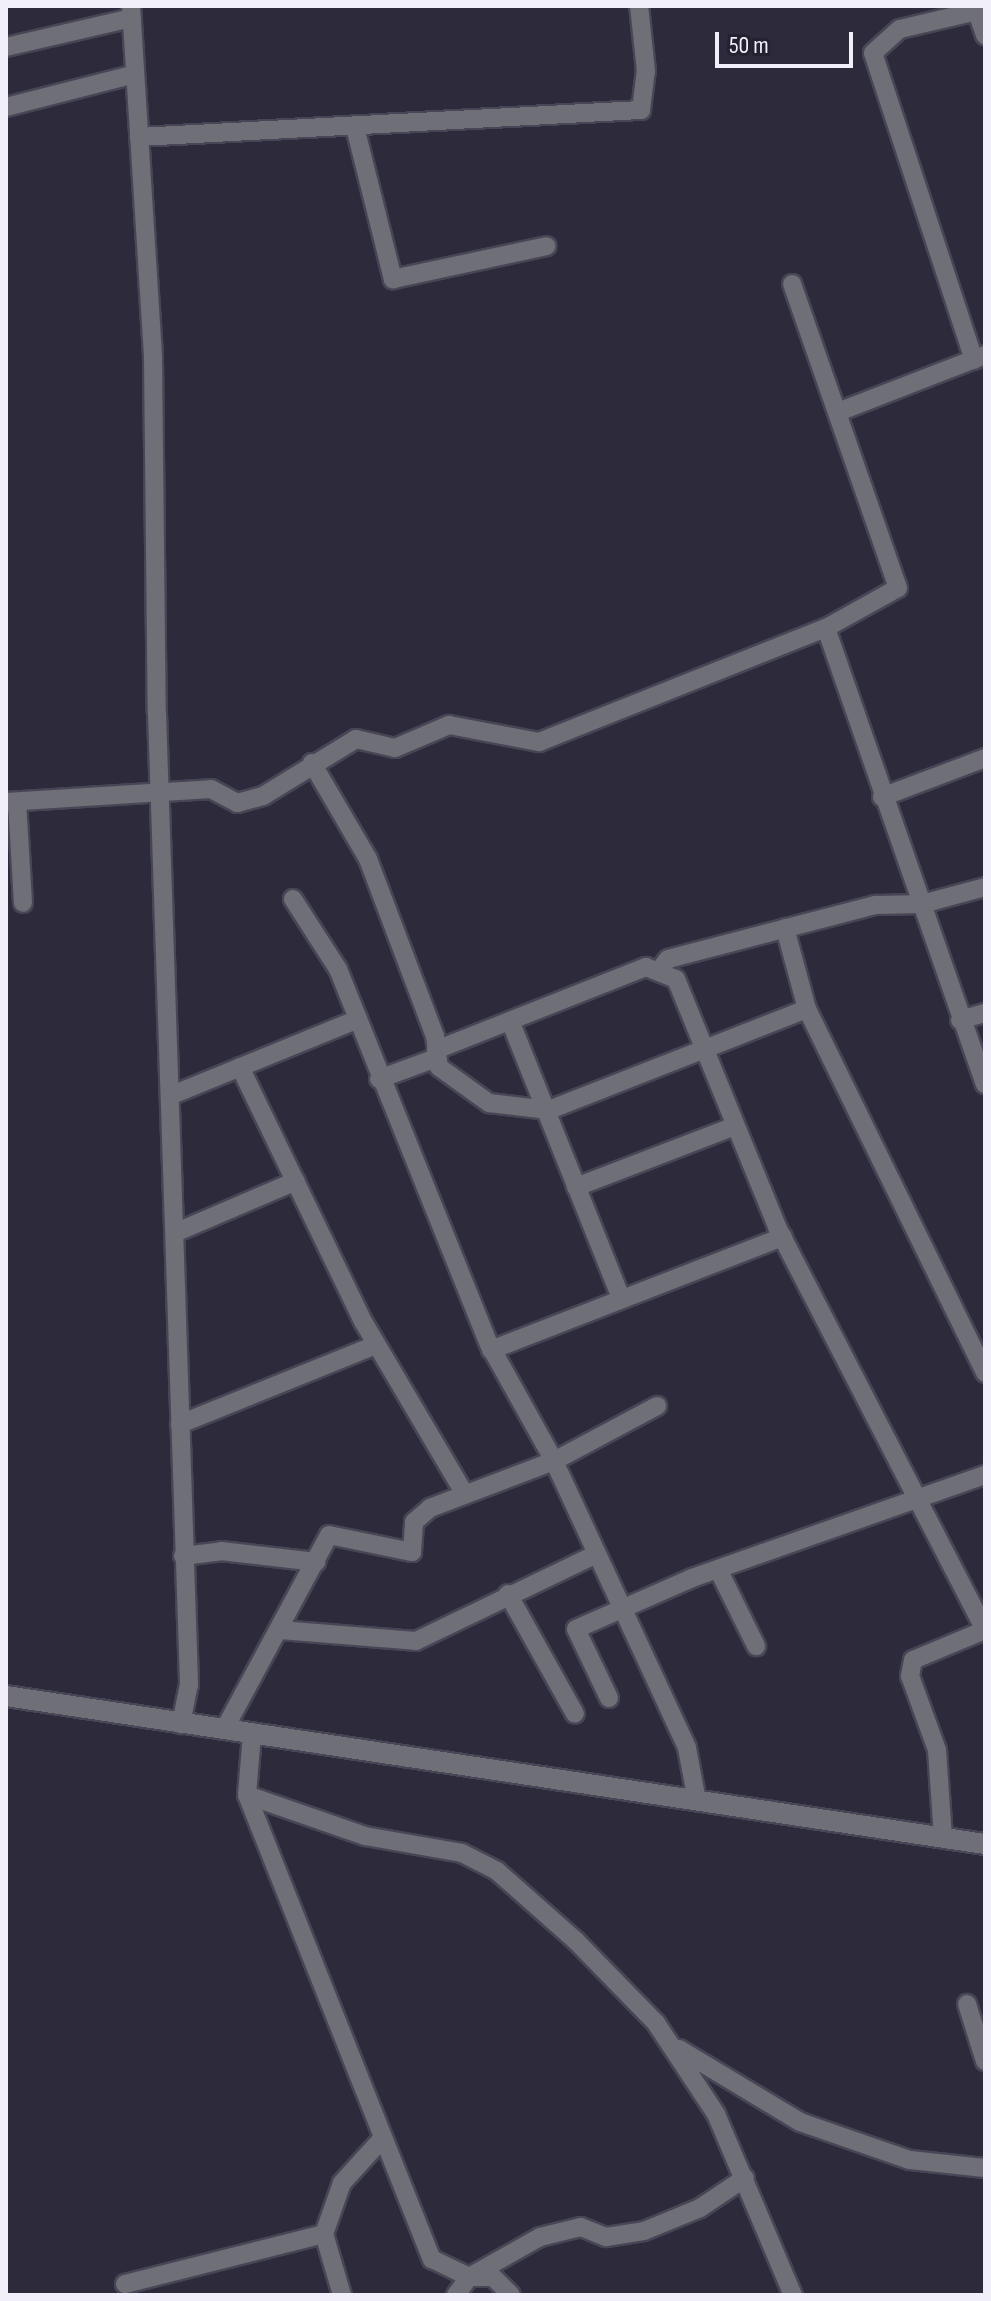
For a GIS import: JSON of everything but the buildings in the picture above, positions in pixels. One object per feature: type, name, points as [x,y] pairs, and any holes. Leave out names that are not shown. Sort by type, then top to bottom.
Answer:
[{"type":"street","points":[[139,137],[356,131],[641,110],[646,71],[639,6]]},
{"type":"street","points":[[838,412],[979,357],[873,53],[900,29],[979,9],[985,35]]},
{"type":"street","points":[[6,47],[131,12],[139,137],[164,796],[177,1232],[183,1556],[189,1684],[181,1724]]},
{"type":"street","points":[[6,107],[135,74]]},
{"type":"street","points":[[356,131],[393,279],[547,246]]},
{"type":"street","points":[[23,903],[11,802],[164,796],[211,789],[237,803],[263,796],[312,763],[356,739],[395,748],[449,725],[539,742],[826,628],[898,588],[792,284]]},
{"type":"street","points":[[826,628],[882,797],[985,1084]]},
{"type":"street","points":[[882,797],[985,758]]},
{"type":"street","points":[[312,763],[368,859],[436,1054],[455,1084],[489,1103],[549,1110],[701,1047],[807,1009]]},
{"type":"street","points":[[379,1079],[511,1023],[578,989],[661,968],[668,959],[876,905],[922,904],[985,887]]},
{"type":"street","points":[[293,899],[338,969],[379,1079],[491,1350],[554,1461],[687,1748],[697,1801]]},
{"type":"street","points":[[785,928],[807,1009],[985,1373]]},
{"type":"street","points":[[661,968],[676,979],[701,1047],[783,1237],[985,1630],[913,1660],[910,1676],[937,1750],[943,1838]]},
{"type":"street","points":[[960,1020],[985,1013]]},
{"type":"street","points":[[172,1095],[358,1019]]},
{"type":"street","points":[[511,1023],[549,1110],[620,1295]]},
{"type":"street","points":[[240,1067],[376,1345],[463,1491]]},
{"type":"street","points":[[576,1187],[735,1126]]},
{"type":"street","points":[[177,1232],[296,1181]]},
{"type":"street","points":[[491,1350],[620,1295],[783,1237]]},
{"type":"street","points":[[180,1424],[376,1345]]},
{"type":"street","points":[[224,1730],[329,1535],[412,1552],[414,1522],[463,1491],[554,1461],[657,1406]]},
{"type":"street","points":[[609,1698],[576,1629],[719,1571],[985,1475]]},
{"type":"street","points":[[183,1556],[221,1551],[316,1562]]},
{"type":"street","points":[[280,1630],[400,1644],[595,1555]]},
{"type":"street","points":[[719,1571],[756,1646]]},
{"type":"street","points":[[508,1594],[575,1714]]},
{"type":"street","points":[[6,1696],[985,1844]]},
{"type":"street","points":[[252,1734],[247,1795],[381,2140],[432,2259],[469,2277],[493,2277],[511,2295]]},
{"type":"street","points":[[247,1795],[365,1836],[462,1853],[497,1871],[576,1941],[670,2043],[745,2178],[767,2246],[793,2295]]},
{"type":"street","points":[[967,2004],[985,2061]]},
{"type":"street","points":[[670,2043],[800,2122],[910,2160],[985,2166]]},
{"type":"street","points":[[342,2295],[324,2234],[342,2183],[381,2140]]},
{"type":"street","points":[[456,2295],[469,2277],[558,2232],[644,2231],[700,2208],[745,2178]]},
{"type":"street","points":[[125,2284],[324,2234]]}]
